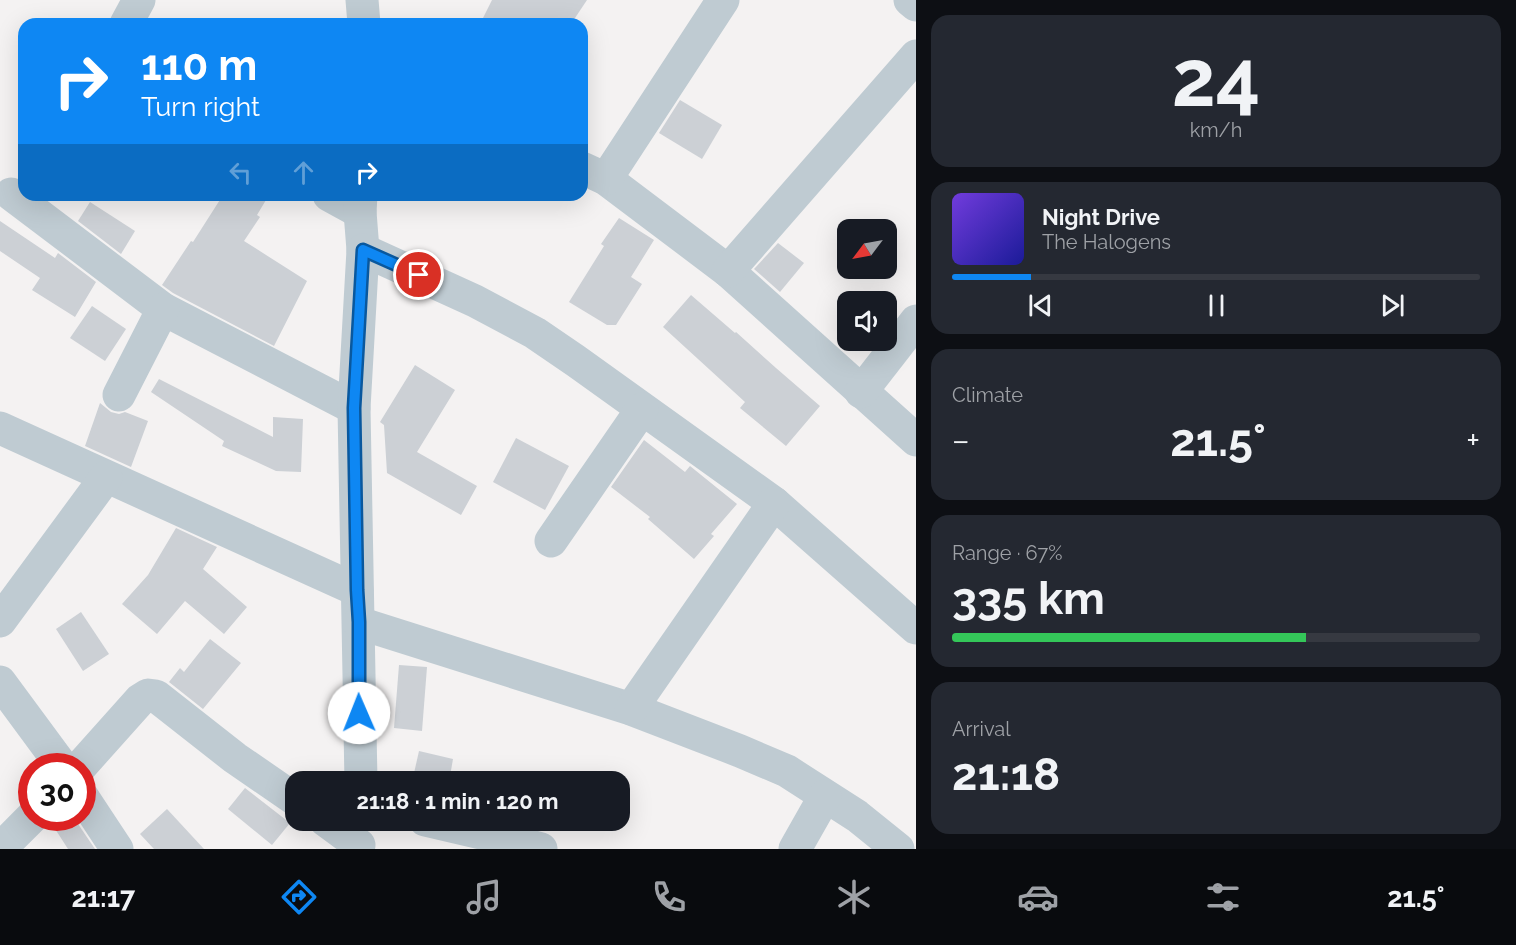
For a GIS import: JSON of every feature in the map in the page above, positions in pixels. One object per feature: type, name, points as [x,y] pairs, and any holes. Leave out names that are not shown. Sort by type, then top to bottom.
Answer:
[{"type":"street","points":[[129,18],[139,0]]},
{"type":"street","points":[[362,0],[364,18]]},
{"type":"street","points":[[910,0],[916,5]]},
{"type":"street","points":[[711,4],[594,174],[728,271],[916,440]]},
{"type":"street","points":[[728,271],[916,56]]},
{"type":"street","points":[[24,201],[163,309],[354,408]]},
{"type":"street","points":[[361,204],[363,250],[354,408],[362,771]]},
{"type":"street","points":[[363,250],[475,301],[535,333],[576,361],[774,503],[916,628]]},
{"type":"street","points":[[119,395],[163,309]]},
{"type":"street","points":[[861,392],[916,321]]},
{"type":"street","points":[[551,541],[642,409]]},
{"type":"street","points":[[0,428],[357,590]]},
{"type":"street","points":[[0,621],[106,477]]},
{"type":"street","points":[[631,709],[774,503]]},
{"type":"street","points":[[359,622],[631,709],[740,751],[787,771],[857,816],[898,849]]},
{"type":"street","points":[[0,682],[52,753]]},
{"type":"street","points":[[93,753],[140,700],[148,695],[156,696],[235,758],[285,792]]},
{"type":"street","points":[[795,849],[825,796]]},
{"type":"street","points":[[96,817],[117,849]]},
{"type":"street","points":[[0,849],[19,831]]},
{"type":"street","points":[[346,831],[360,838]]},
{"type":"street","points":[[472,831],[541,849]]},
{"type":"building","points":[[492,0],[587,0],[575,18],[483,18]]},
{"type":"building","points":[[680,100],[722,125],[702,159],[659,133]]},
{"type":"building","points":[[219,201],[265,201],[257,215],[260,217],[244,241],[307,281],[274,346],[162,285],[191,241],[193,242]]},
{"type":"building","points":[[90,202],[135,231],[121,254],[78,221]]},
{"type":"building","points":[[619,218],[654,240],[631,277],[642,284],[616,325],[607,325],[569,302],[604,246],[601,244]]},
{"type":"building","points":[[0,221],[55,258],[58,253],[96,282],[75,317],[32,290],[40,278],[0,251]]},
{"type":"building","points":[[778,243],[804,263],[780,292],[754,269]]},
{"type":"building","points":[[691,295],[820,406],[786,446],[740,408],[745,402],[663,327]]},
{"type":"building","points":[[92,306],[126,329],[105,361],[70,338]]},
{"type":"building","points":[[415,365],[455,390],[417,452],[477,486],[461,515],[387,473],[384,425],[380,422]]},
{"type":"building","points":[[159,379],[273,437],[273,417],[303,419],[301,472],[276,471],[222,446],[224,441],[151,392]]},
{"type":"building","points":[[100,403],[111,412],[119,414],[125,412],[148,421],[131,467],[85,446]]},
{"type":"building","points":[[516,438],[569,466],[545,510],[493,482]]},
{"type":"building","points":[[644,440],[685,472],[690,466],[737,504],[711,534],[714,536],[694,559],[648,519],[650,517],[611,487]]},
{"type":"building","points":[[176,528],[217,547],[203,569],[247,607],[224,634],[185,601],[157,634],[122,604],[148,575]]},
{"type":"building","points":[[81,612],[109,654],[83,671],[56,629]]},
{"type":"building","points":[[210,639],[241,663],[203,709],[169,682],[180,668],[184,672]]},
{"type":"building","points":[[399,665],[427,667],[422,731],[394,728]]},
{"type":"building","points":[[419,751],[453,759],[451,771],[414,771]]},
{"type":"building","points":[[245,788],[285,819],[285,829],[272,845],[228,809]]},
{"type":"building","points":[[167,809],[204,849],[154,849],[140,834]]},
{"type":"building","points":[[56,831],[83,831],[95,849],[68,849]]},
{"type":"route","points":[[359,713],[354,408],[363,250],[419,275]]}]
